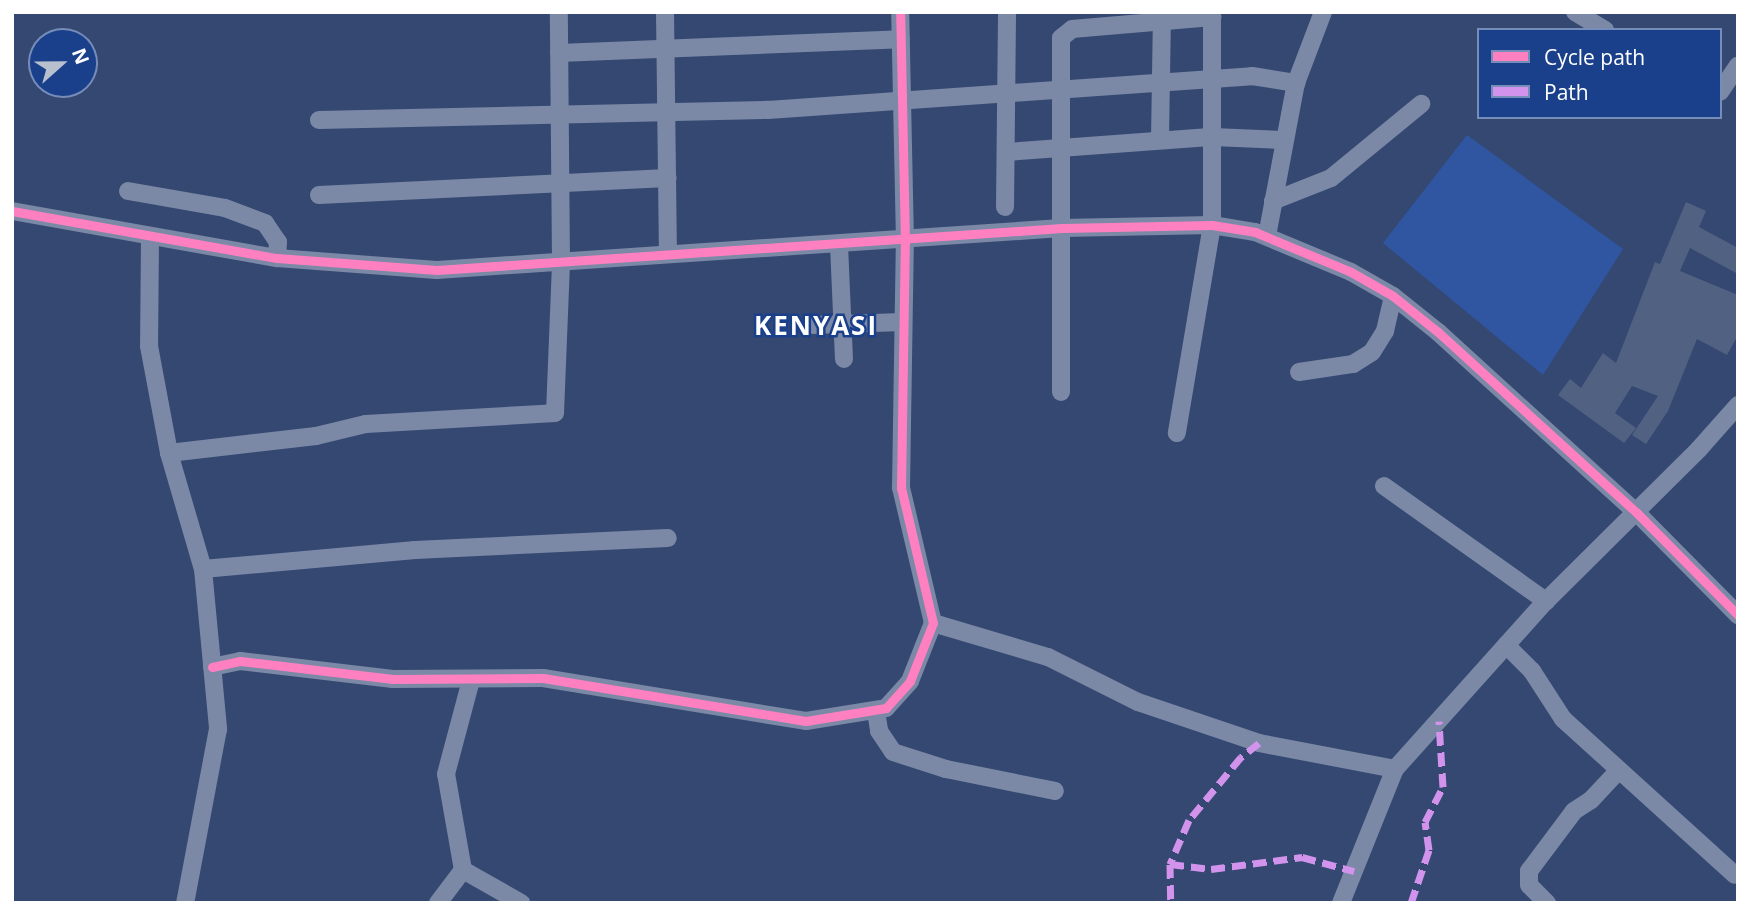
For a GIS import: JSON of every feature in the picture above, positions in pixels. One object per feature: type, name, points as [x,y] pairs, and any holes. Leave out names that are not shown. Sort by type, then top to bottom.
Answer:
[{"type":"street","points":[[169,453],[316,436],[366,424],[555,413],[561,262],[559,12]]},
{"type":"street","points":[[665,12],[668,254]]},
{"type":"street","points":[[212,667],[240,660],[393,678],[556,680],[806,720],[886,708],[910,681],[933,623],[901,488],[905,242],[900,12]]},
{"type":"street","points":[[1005,207],[1007,12]]},
{"type":"street","points":[[1267,236],[1282,140],[1296,83],[1323,12]]},
{"type":"street","points":[[1575,12],[1602,28]]},
{"type":"street","points":[[1061,392],[1061,38],[1065,32],[1161,17],[1213,15],[1212,225],[1178,433]]},
{"type":"street","points":[[1160,140],[1161,17]]},
{"type":"street","points":[[559,53],[901,39]]},
{"type":"street","points":[[1722,89],[1738,65]]},
{"type":"street","points":[[319,120],[666,114],[902,97],[1060,90],[1214,77],[1252,76],[1296,83]]},
{"type":"street","points":[[1273,201],[1331,178],[1420,104]]},
{"type":"street","points":[[1007,152],[1060,146],[1213,137],[1282,140]]},
{"type":"street","points":[[319,195],[561,181],[667,178]]},
{"type":"street","points":[[128,191],[225,208],[265,223],[278,242],[277,258]]},
{"type":"street","points":[[12,211],[277,258],[437,270],[668,254],[905,242],[1062,228],[1212,225],[1267,236],[1306,250],[1393,296],[1492,378],[1637,513],[1738,615]]},
{"type":"street","points":[[150,237],[149,346],[169,453],[203,569],[218,729],[185,903]]},
{"type":"street","points":[[839,245],[844,359]]},
{"type":"street","points":[[1299,372],[1353,364],[1371,352],[1385,331],[1393,296]]},
{"type":"street","points":[[813,326],[903,322]]},
{"type":"street","points":[[1341,903],[1395,769],[1546,601],[1637,513],[1736,410]]},
{"type":"street","points":[[1384,486],[1546,601]]},
{"type":"street","points":[[203,569],[415,550],[668,538]]},
{"type":"street","points":[[933,623],[1048,657],[1139,702],[1259,743],[1395,769]]},
{"type":"street","points":[[1506,645],[1532,671],[1556,711],[1735,874]]},
{"type":"street","points":[[438,903],[463,870],[446,774],[471,680]]},
{"type":"street","points":[[876,711],[879,731],[893,752],[946,769],[1055,792]]},
{"type":"street","points":[[1548,903],[1529,885],[1529,871],[1574,811],[1591,800],[1619,770]]},
{"type":"street","points":[[463,870],[521,903]]},
{"type":"shaded area","points":[[1467,135],[1623,249],[1543,375],[1383,243]]},
{"type":"building","points":[[1686,202],[1706,211],[1699,227],[1738,248],[1738,274],[1690,248],[1680,271],[1738,295],[1738,335],[1727,355],[1697,339],[1668,411],[1646,444],[1632,435],[1658,396],[1632,386],[1615,413],[1636,428],[1624,443],[1558,395],[1570,379],[1581,388],[1603,353],[1616,363],[1655,262],[1660,264]]},
{"type":"marked path","points":[[1411,903],[1429,850],[1425,822],[1443,787],[1439,721]]},
{"type":"marked path","points":[[1259,743],[1241,757],[1189,820],[1170,864],[1211,869],[1302,857],[1354,871]]},
{"type":"marked path","points":[[1170,864],[1171,903]]},
{"type":"cycle path","points":[[212,667],[240,661],[393,679],[543,678],[806,721],[886,708],[910,681],[933,623],[901,488],[905,242],[900,12]]},
{"type":"cycle path","points":[[12,211],[277,258],[437,270],[1062,228],[1212,225],[1255,232],[1351,272],[1393,296],[1438,332],[1637,513],[1738,615]]},
{"type":"district","name":"KENYASI","points":[[816,326]]}]
